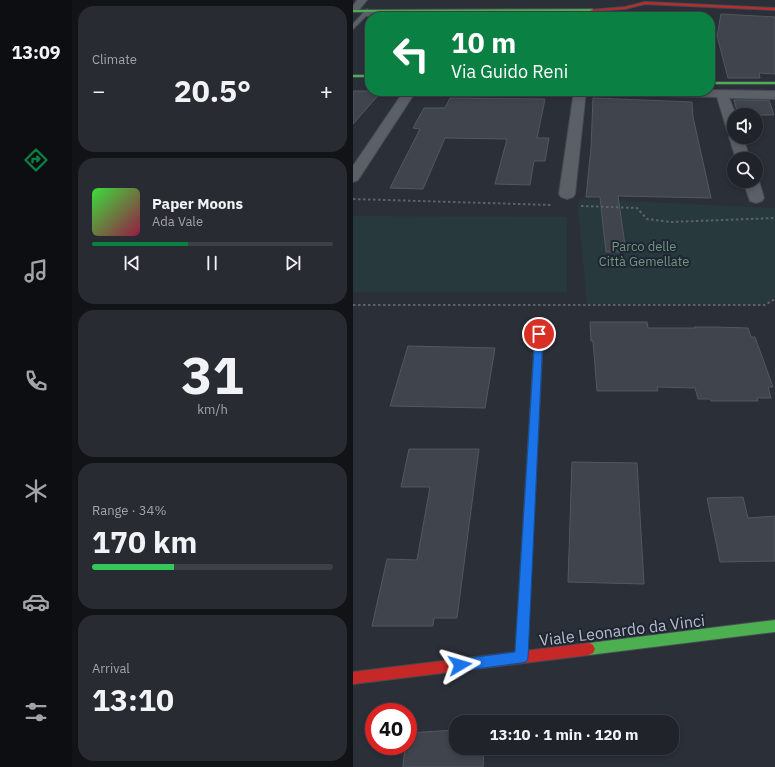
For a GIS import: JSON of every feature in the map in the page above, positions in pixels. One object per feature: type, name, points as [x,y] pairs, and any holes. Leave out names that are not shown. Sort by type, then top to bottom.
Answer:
[{"type":"street","points":[[362,0],[354,9],[366,12],[606,10],[625,8],[645,2],[775,9]]},
{"type":"street","points":[[353,76],[365,76]]},
{"type":"street","points":[[715,83],[775,83]]},
{"type":"street","points":[[755,83],[761,95]]},
{"type":"street","points":[[715,94],[775,95]]},
{"type":"street","points":[[722,94],[727,109]]},
{"type":"street","points":[[353,177],[408,96]]},
{"type":"street","points":[[567,194],[579,96]]},
{"type":"street","points":[[753,188],[756,198]]},
{"type":"street","points":[[521,658],[539,334]]},
{"type":"street","name":"Viale Leonardo da Vinci","points":[[353,678],[775,626]]},
{"type":"lane","points":[[353,27],[365,13]]},
{"type":"path","points":[[353,305],[765,305],[775,299]]},
{"type":"green space","name":"Parco delle Città Gemellate","points":[[580,199],[775,208],[775,299],[765,305],[587,304],[578,208]]},
{"type":"green space","points":[[353,216],[567,217],[567,292],[353,292]]},
{"type":"building","points":[[721,14],[775,17],[775,74],[759,73],[760,78],[728,78],[717,36]]},
{"type":"building","points":[[353,91],[365,91],[365,96],[378,96],[353,124]]},
{"type":"building","points":[[450,98],[545,99],[537,138],[549,138],[545,161],[534,161],[530,185],[495,184],[507,139],[445,138],[423,189],[390,188],[420,129],[413,128],[424,108],[445,108]]},
{"type":"building","points":[[593,98],[692,102],[693,117],[711,198],[618,196],[626,252],[606,252],[600,197],[586,197],[591,148]]},
{"type":"building","points":[[734,100],[769,100],[774,115],[763,115],[763,108],[736,108]]},
{"type":"building","points":[[590,322],[647,322],[648,328],[748,328],[751,337],[755,337],[773,387],[768,387],[771,398],[757,398],[758,401],[711,401],[710,399],[698,399],[695,388],[657,387],[658,391],[597,391]]},
{"type":"building","points":[[408,346],[495,348],[485,408],[390,406]]},
{"type":"building","points":[[409,449],[479,449],[457,618],[434,618],[433,626],[372,626],[387,559],[417,560],[430,487],[401,487]]},
{"type":"building","points":[[572,462],[637,463],[644,584],[568,582]]},
{"type":"building","points":[[743,497],[748,518],[775,516],[775,561],[720,562],[707,498]]},
{"type":"building","points":[[449,730],[449,755],[484,755],[483,767],[403,767],[404,755],[417,755],[417,732]]},
{"type":"traffic: fast","points":[[353,11],[592,10]]},
{"type":"traffic: fast","points":[[353,76],[365,76]]},
{"type":"traffic: fast","points":[[715,83],[775,83]]},
{"type":"traffic: fast","points":[[589,649],[775,626]]},
{"type":"traffic: slow","points":[[521,657],[539,334]]},
{"type":"traffic: jam","points":[[592,10],[625,8],[645,3],[775,9]]},
{"type":"traffic: jam","points":[[353,678],[589,649]]},
{"type":"route","points":[[460,665],[521,658],[539,334]]}]
